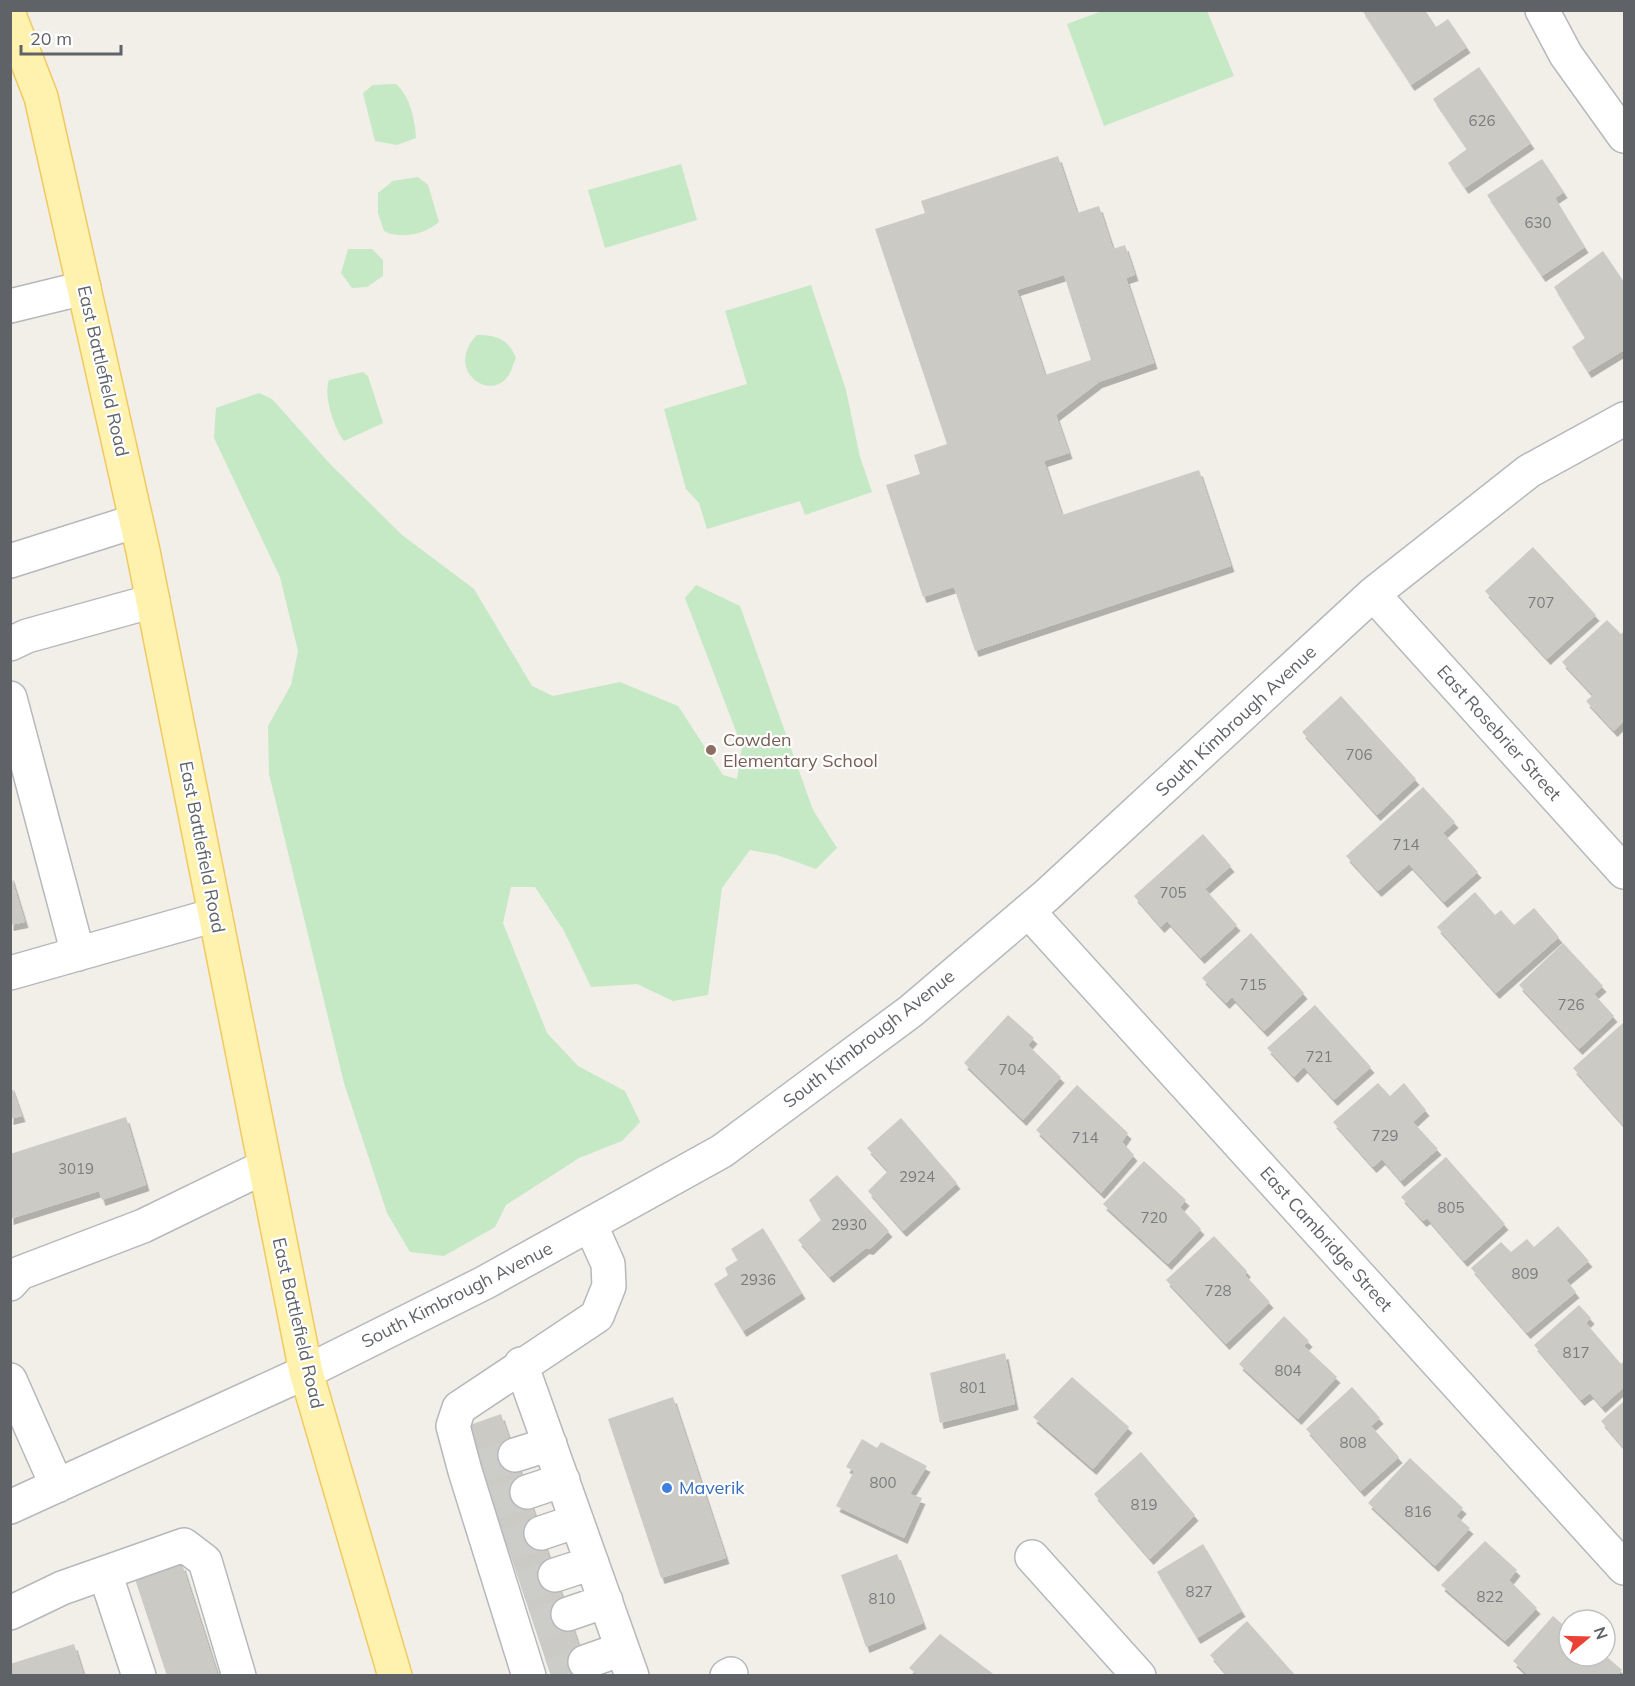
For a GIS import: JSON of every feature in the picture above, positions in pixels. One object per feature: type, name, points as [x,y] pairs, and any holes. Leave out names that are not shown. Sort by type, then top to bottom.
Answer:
[{"type":"main road","name":"East Battlefield Road","points":[[10,17],[40,97],[136,521],[306,1372],[395,1676]]},
{"type":"street","points":[[1542,10],[1566,54],[1624,136]]},
{"type":"street","points":[[10,306],[84,288]]},
{"type":"street","name":"South Kimbrough Avenue","points":[[10,1507],[306,1372],[591,1226],[723,1151],[911,1011],[1028,910],[1373,594],[1529,471],[1624,419]]},
{"type":"street","points":[[10,561],[136,521]]},
{"type":"street","name":"East Rosebrier Street","points":[[1373,594],[1624,872]]},
{"type":"street","points":[[10,644],[27,636],[153,601]]},
{"type":"street","points":[[10,698],[78,954]]},
{"type":"street","name":"East Cambridge Street","points":[[1028,910],[1624,1568]]},
{"type":"street","points":[[10,973],[215,915]]},
{"type":"street","points":[[10,1284],[20,1273],[143,1226],[264,1167]]},
{"type":"street","points":[[529,1676],[525,1630],[473,1469],[453,1426],[459,1408],[521,1364],[597,1316],[609,1286],[608,1264],[591,1226]]},
{"type":"street","points":[[521,1364],[627,1662],[585,1662]]},
{"type":"street","points":[[10,1380],[57,1486]]},
{"type":"street","points":[[515,1455],[550,1444]]},
{"type":"street","points":[[527,1492],[562,1480]]},
{"type":"street","points":[[541,1533],[577,1521]]},
{"type":"street","points":[[10,1614],[62,1588],[184,1545],[205,1561],[239,1676]]},
{"type":"street","points":[[1032,1557],[1138,1676]]},
{"type":"street","points":[[555,1575],[592,1563]]},
{"type":"street","points":[[105,1573],[139,1676]]},
{"type":"street","points":[[568,1614],[606,1601]]},
{"type":"green space","points":[[1105,10],[1207,11],[1234,76],[1104,126],[1067,24]]},
{"type":"green space","points":[[396,84],[405,95],[411,109],[416,138],[397,145],[375,141],[363,93],[373,85]]},
{"type":"green space","points":[[681,164],[697,220],[605,248],[588,190]]},
{"type":"green space","points":[[418,177],[428,185],[439,222],[427,230],[413,234],[398,235],[384,231],[378,213],[378,193],[393,181]]},
{"type":"green space","points":[[348,249],[372,249],[383,260],[383,276],[367,287],[352,288],[341,273]]},
{"type":"green space","points":[[811,285],[846,390],[860,457],[872,492],[805,515],[800,501],[707,529],[699,503],[686,489],[664,409],[747,384],[725,311]]},
{"type":"green space","points":[[477,335],[501,339],[509,346],[516,358],[508,376],[500,383],[490,386],[481,384],[467,370],[465,360],[468,348]]},
{"type":"green space","points":[[363,372],[368,376],[383,423],[344,441],[330,411],[327,394],[329,380]]},
{"type":"green space","points":[[259,393],[272,399],[330,464],[402,535],[474,589],[532,686],[553,696],[620,682],[678,706],[723,775],[737,779],[742,747],[685,598],[696,585],[740,606],[813,810],[837,848],[816,869],[777,855],[750,850],[722,888],[708,995],[673,1001],[637,984],[591,987],[564,931],[535,887],[511,887],[503,923],[547,1033],[578,1066],[625,1091],[640,1122],[622,1141],[579,1158],[506,1205],[495,1227],[444,1256],[410,1252],[387,1213],[344,1083],[269,774],[268,726],[291,685],[298,651],[280,577],[214,438],[216,408]]},
{"type":"building","points":[[1362,10],[1425,10],[1436,27],[1448,19],[1467,47],[1411,85]]},
{"type":"building","points":[[1479,67],[1531,143],[1465,188],[1448,163],[1467,149],[1433,99]]},
{"type":"building","points":[[1058,156],[1077,213],[1099,206],[1113,249],[1125,245],[1135,275],[1126,278],[1154,363],[1099,382],[1056,415],[1069,453],[1044,461],[1062,515],[1199,470],[1231,566],[975,651],[954,587],[923,597],[886,485],[920,474],[914,455],[947,444],[875,229],[925,213],[921,201]],"holes":[[[1064,275],[1091,360],[1045,375],[1017,290]]]},
{"type":"building","points":[[1542,159],[1564,192],[1555,198],[1585,247],[1542,276],[1487,195]]},
{"type":"building","points":[[1603,251],[1624,282],[1624,350],[1588,372],[1572,347],[1585,338],[1554,287]]},
{"type":"building","points":[[1533,547],[1596,615],[1547,659],[1485,591]]},
{"type":"building","points":[[1607,620],[1621,634],[1624,631],[1624,721],[1614,731],[1586,701],[1593,695],[1562,662]]},
{"type":"building","points":[[1341,696],[1416,779],[1377,815],[1302,732]]},
{"type":"building","points":[[1423,787],[1455,822],[1443,833],[1478,872],[1444,902],[1409,864],[1378,891],[1346,856]]},
{"type":"building","points":[[1203,834],[1231,866],[1205,889],[1237,925],[1201,958],[1167,921],[1161,927],[1134,896]]},
{"type":"building","points":[[10,873],[25,922],[10,925]]},
{"type":"building","points":[[1475,892],[1495,915],[1501,910],[1514,925],[1534,908],[1559,937],[1496,993],[1437,927]]},
{"type":"building","points":[[1251,933],[1304,993],[1264,1031],[1232,997],[1226,1003],[1202,978]]},
{"type":"building","points":[[1563,943],[1603,986],[1594,994],[1614,1016],[1579,1049],[1519,985]]},
{"type":"building","points":[[1315,1005],[1371,1067],[1334,1100],[1304,1067],[1294,1077],[1267,1048]]},
{"type":"building","points":[[1008,1015],[1034,1038],[1028,1045],[1061,1077],[1023,1120],[964,1063]]},
{"type":"building","points":[[1624,1022],[1624,1126],[1573,1068]]},
{"type":"building","points":[[10,1083],[22,1116],[10,1119]]},
{"type":"building","points":[[1378,1083],[1390,1096],[1404,1083],[1426,1110],[1413,1122],[1438,1149],[1401,1181],[1382,1159],[1373,1167],[1333,1122]]},
{"type":"building","points":[[1077,1085],[1128,1133],[1122,1142],[1134,1155],[1101,1193],[1036,1130]]},
{"type":"building","points":[[126,1117],[146,1185],[102,1200],[99,1191],[10,1219],[10,1154]]},
{"type":"building","points":[[901,1118],[957,1183],[903,1231],[868,1191],[888,1171],[867,1148]]},
{"type":"building","points":[[1446,1157],[1505,1224],[1464,1261],[1427,1218],[1423,1221],[1401,1197]]},
{"type":"building","points":[[1144,1161],[1186,1200],[1180,1207],[1201,1229],[1168,1264],[1103,1204]]},
{"type":"building","points":[[837,1175],[889,1231],[870,1249],[866,1248],[830,1277],[798,1240],[821,1220],[809,1200]]},
{"type":"building","points":[[1558,1226],[1589,1261],[1566,1280],[1576,1292],[1527,1333],[1471,1268],[1501,1242],[1511,1252],[1527,1239],[1534,1247]]},
{"type":"building","points":[[763,1228],[802,1293],[743,1331],[714,1284],[728,1275],[725,1268],[738,1260],[731,1249]]},
{"type":"building","points":[[1214,1236],[1247,1271],[1245,1275],[1270,1302],[1226,1344],[1166,1280]]},
{"type":"building","points":[[1579,1305],[1591,1318],[1586,1323],[1621,1364],[1624,1361],[1624,1387],[1602,1407],[1590,1393],[1581,1400],[1534,1345]]},
{"type":"building","points":[[1284,1316],[1309,1341],[1304,1346],[1337,1377],[1298,1419],[1239,1364]]},
{"type":"building","points":[[1005,1353],[1015,1404],[940,1423],[930,1373]]},
{"type":"building","points":[[1072,1377],[1129,1427],[1093,1469],[1033,1417]]},
{"type":"building","points":[[1352,1387],[1380,1418],[1371,1426],[1399,1457],[1361,1491],[1306,1429]]},
{"type":"building","name":"Maverik","points":[[673,1397],[726,1558],[661,1578],[608,1419]]},
{"type":"building","points":[[1624,1401],[1624,1448],[1601,1421]]},
{"type":"building","points":[[501,1414],[589,1676],[551,1676],[467,1426]]},
{"type":"building","points":[[862,1439],[877,1448],[881,1442],[927,1466],[910,1494],[922,1498],[904,1538],[836,1506],[854,1471],[846,1467]]},
{"type":"building","points":[[1141,1452],[1195,1515],[1150,1559],[1094,1494]]},
{"type":"building","points":[[1410,1458],[1463,1508],[1456,1516],[1470,1528],[1435,1566],[1368,1503]]},
{"type":"building","points":[[1485,1541],[1517,1570],[1509,1580],[1537,1608],[1505,1641],[1441,1585]]},
{"type":"building","points":[[1203,1544],[1242,1611],[1197,1638],[1157,1572]]},
{"type":"building","points":[[897,1554],[923,1623],[866,1647],[841,1575]]},
{"type":"building","points":[[182,1564],[218,1676],[167,1676],[135,1579]]},
{"type":"building","points":[[1553,1616],[1557,1620],[1557,1668],[1617,1668],[1617,1666],[1622,1670],[1617,1676],[1529,1676],[1513,1661]]},
{"type":"building","points":[[1247,1621],[1296,1676],[1228,1676],[1210,1655]]},
{"type":"building","points":[[940,1634],[996,1676],[919,1676],[909,1668]]},
{"type":"building","points":[[74,1644],[84,1676],[10,1676],[10,1664]]},
{"type":"tunnel","points":[[481,1466],[515,1455]]},
{"type":"tunnel","points":[[493,1503],[527,1492]]},
{"type":"tunnel","points":[[507,1545],[541,1533]]},
{"type":"tunnel","points":[[522,1587],[555,1575]]},
{"type":"tunnel","points":[[535,1626],[568,1614]]},
{"type":"tunnel","points":[[551,1675],[585,1662]]},
{"type":"place","name":"Cowden Elementary School","points":[[711,750]]},
{"type":"place","name":"Maverik","points":[[667,1488]]}]
